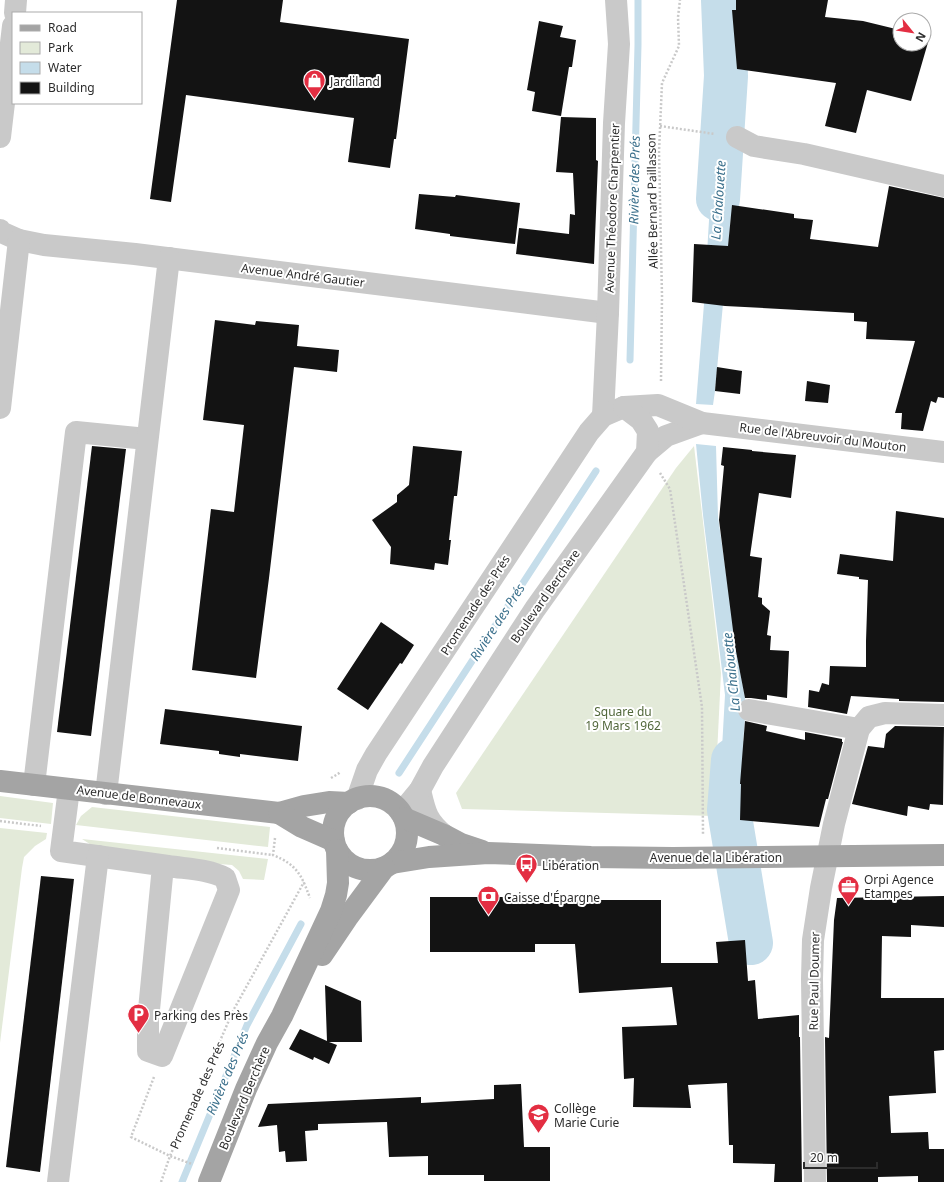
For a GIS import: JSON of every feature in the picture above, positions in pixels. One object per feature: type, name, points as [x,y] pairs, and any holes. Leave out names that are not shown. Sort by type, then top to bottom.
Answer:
[{"type":"main road","name":"Avenue de Bonnevaux","points":[[0,781],[279,813],[304,806],[329,802],[353,801]]},
{"type":"main road","points":[[366,797],[376,797],[390,802],[402,815],[407,830],[406,842],[401,854],[388,865],[376,870],[361,869],[347,862],[342,857],[336,846],[334,827],[339,814],[353,801],[366,797]]},
{"type":"main road","name":"Avenue de Bonnevaux","points":[[279,813],[336,846]]},
{"type":"main road","name":"Avenue de la Libération","points":[[402,815],[461,844],[488,853]]},
{"type":"main road","name":"Boulevard Berchère","points":[[209,1182],[246,1089],[267,1043],[282,1016],[330,911],[336,895],[338,883],[336,846]]},
{"type":"main road","name":"Avenue de la Libération","points":[[388,865],[429,857],[488,853],[591,857],[707,858],[944,855]]},
{"type":"main road","name":"Boulevard Berchère","points":[[282,1016],[347,918],[388,865]]},
{"type":"street","points":[[14,12],[16,0]]},
{"type":"street","name":"Avenue Théodore Charpentier","points":[[603,416],[614,124],[619,44],[616,0]]},
{"type":"street","points":[[0,137],[12,35]]},
{"type":"street","points":[[737,137],[754,146],[804,154],[944,186]]},
{"type":"street","name":"Avenue André Gautier","points":[[0,230],[19,240],[44,245],[169,258],[608,313]]},
{"type":"street","points":[[0,408],[19,240]]},
{"type":"street","points":[[106,794],[169,258]]},
{"type":"street","name":"Rue de l'Abreuvoir du Mouton","points":[[603,416],[624,407],[660,406],[702,423],[944,452]]},
{"type":"street","name":"Boulevard Berchère","points":[[402,815],[420,790],[433,766],[535,609],[646,452],[648,431],[641,420],[624,407]]},
{"type":"street","name":"Promenade des Prés","points":[[353,801],[376,754],[589,432],[603,416]]},
{"type":"street","name":"Rue de l'Abreuvoir du Mouton","points":[[646,452],[666,436],[702,423]]},
{"type":"street","points":[[34,785],[76,432],[147,439]]},
{"type":"street","points":[[749,710],[864,723],[885,713],[944,715]]},
{"type":"street","name":"Rue Paul Doumer","points":[[815,1182],[812,979],[813,940],[821,888],[834,824],[864,723]]},
{"type":"street","points":[[69,789],[61,851],[215,873],[225,878],[229,890],[162,1056],[148,1051],[148,1020],[163,866]]},
{"type":"street","points":[[420,790],[427,817],[435,828],[444,835]]},
{"type":"street","points":[[58,1182],[98,856]]},
{"type":"path","name":"Allée Bernard Paillasson","points":[[660,406],[662,296],[659,152],[662,82],[679,46],[678,17],[680,0]]},
{"type":"path","points":[[660,126],[709,133]]},
{"type":"path","points":[[646,452],[670,489],[702,707],[707,858]]},
{"type":"path","name":"Promenade des Prés","points":[[161,1182],[170,1156],[233,1011],[304,882]]},
{"type":"path","points":[[162,1056],[131,1137],[170,1156],[184,1161]]},
{"type":"green space","name":"Square du 19 Mars 1962","points":[[694,446],[721,673],[714,816],[462,809],[456,793],[676,468]]},
{"type":"green space","points":[[0,796],[53,803],[51,824],[0,818]]},
{"type":"green space","points":[[92,807],[270,827],[268,847],[76,825],[81,816]]},
{"type":"green space","points":[[0,828],[47,833],[46,839],[35,846],[24,857],[0,1043]]},
{"type":"green space","points":[[82,839],[268,859],[264,880],[243,879],[239,871],[232,865],[166,860],[99,850]]},
{"type":"water","points":[[716,0],[731,0],[735,50],[733,134],[714,131],[718,68]]},
{"type":"water","points":[[714,137],[736,141],[733,195],[713,405],[696,404],[704,304]]},
{"type":"water","points":[[696,444],[716,446],[718,517],[746,704],[740,784],[740,819],[718,820],[725,695]]},
{"type":"building","name":"Jardiland","points":[[177,0],[283,0],[280,22],[409,39],[396,139],[394,139],[390,168],[348,162],[354,118],[186,95],[171,202],[150,199]]},
{"type":"building","points":[[736,0],[828,0],[825,17],[863,21],[892,28],[892,52],[925,52],[911,101],[867,90],[856,133],[825,126],[836,83],[737,69],[732,10],[736,10]]},
{"type":"building","points":[[539,21],[563,26],[560,37],[576,40],[572,67],[569,67],[561,116],[532,111],[535,92],[527,90]]},
{"type":"building","points":[[561,117],[596,118],[596,160],[598,161],[594,264],[516,254],[519,228],[569,234],[570,214],[575,215],[573,173],[556,172]]},
{"type":"building","points":[[889,186],[944,198],[944,398],[938,397],[936,403],[931,401],[923,431],[901,429],[902,413],[895,413],[915,341],[866,339],[867,322],[854,321],[854,313],[725,306],[692,302],[694,244],[728,246],[732,205],[794,214],[794,218],[813,220],[810,239],[878,247]]},
{"type":"building","points":[[419,194],[455,197],[456,195],[520,203],[515,244],[450,236],[450,234],[415,229]]},
{"type":"building","points":[[215,320],[255,325],[256,321],[299,325],[297,346],[339,350],[337,372],[294,367],[256,678],[192,670],[211,509],[234,512],[244,425],[203,420]]},
{"type":"building","points":[[717,367],[742,371],[740,394],[715,391]]},
{"type":"building","points":[[807,381],[830,385],[828,403],[805,401]]},
{"type":"building","points":[[92,446],[126,449],[91,736],[57,732]]},
{"type":"building","points":[[413,446],[462,451],[457,496],[454,496],[448,565],[435,563],[434,570],[390,564],[391,547],[372,520],[397,502],[397,495],[409,485]]},
{"type":"building","points":[[723,447],[796,455],[791,498],[759,493],[750,556],[762,558],[758,597],[762,598],[762,604],[770,611],[767,635],[771,636],[770,650],[789,651],[787,698],[767,695],[767,700],[745,698],[735,646],[719,520],[724,466],[721,465]]},
{"type":"building","points":[[896,511],[944,518],[944,702],[899,701],[899,699],[851,696],[847,714],[808,707],[809,690],[819,692],[822,683],[829,685],[830,666],[866,667],[868,580],[859,579],[859,577],[837,574],[840,554],[893,561]]},
{"type":"building","points":[[381,622],[414,645],[368,710],[337,689]]},
{"type":"building","points":[[165,709],[302,726],[298,761],[240,754],[240,757],[219,754],[219,751],[160,744]]},
{"type":"building","points":[[745,721],[767,726],[766,731],[805,740],[805,732],[842,739],[843,742],[819,827],[740,820],[740,784]]},
{"type":"building","points":[[895,726],[944,727],[943,805],[930,804],[929,810],[908,806],[907,816],[852,804],[868,746],[884,748],[886,734]]},
{"type":"building","points":[[41,876],[74,879],[40,1172],[6,1167]]},
{"type":"building","points":[[944,896],[944,927],[911,925],[911,937],[882,936],[881,998],[944,998],[944,1050],[934,1051],[936,1093],[889,1096],[891,1133],[928,1132],[929,1149],[944,1149],[944,1182],[918,1182],[918,1176],[878,1177],[878,1182],[827,1182],[825,1037],[829,1038],[834,920],[837,898]]},
{"type":"building","points":[[430,897],[534,897],[534,903],[576,903],[577,900],[661,900],[661,963],[718,963],[716,942],[745,940],[748,981],[755,980],[758,1019],[799,1015],[802,1182],[774,1182],[775,1164],[733,1163],[733,1145],[729,1145],[727,1083],[688,1085],[691,1108],[633,1107],[634,1078],[624,1079],[622,1027],[677,1025],[672,987],[579,993],[575,944],[535,944],[535,952],[430,952]]},
{"type":"building","points":[[325,985],[361,1001],[362,1042],[329,1042],[337,1045],[329,1064],[314,1057],[313,1060],[289,1049],[300,1029],[327,1041]]},
{"type":"building","points":[[521,1084],[524,1147],[550,1147],[550,1181],[484,1181],[484,1175],[428,1175],[428,1156],[389,1157],[387,1122],[318,1124],[318,1130],[305,1131],[307,1161],[286,1162],[285,1151],[279,1152],[277,1125],[258,1127],[268,1104],[421,1097],[421,1103],[494,1099],[494,1085]]},
{"type":"waterway","name":"Rivière des Prés","points":[[630,360],[638,0]]},
{"type":"waterway","name":"La Chalouette","points":[[718,199],[726,76],[723,0]]},
{"type":"waterway","name":"Rivière des Prés","points":[[399,773],[596,471]]},
{"type":"waterway","name":"La Chalouette","points":[[733,760],[729,810],[751,943]]},
{"type":"waterway","name":"Rivière des Prés","points":[[182,1182],[247,1025],[301,924]]},
{"type":"place","name":"Jardiland","points":[[315,100]]},
{"type":"place","name":"Libération","points":[[527,884]]},
{"type":"place","name":"Orpi Agence Etampes","points":[[849,906]]},
{"type":"place","name":"Caisse d'Épargne","points":[[488,916]]},
{"type":"place","name":"Parking des Près","points":[[139,1034]]},
{"type":"place","name":"Collège Marie Curie","points":[[538,1134]]}]
